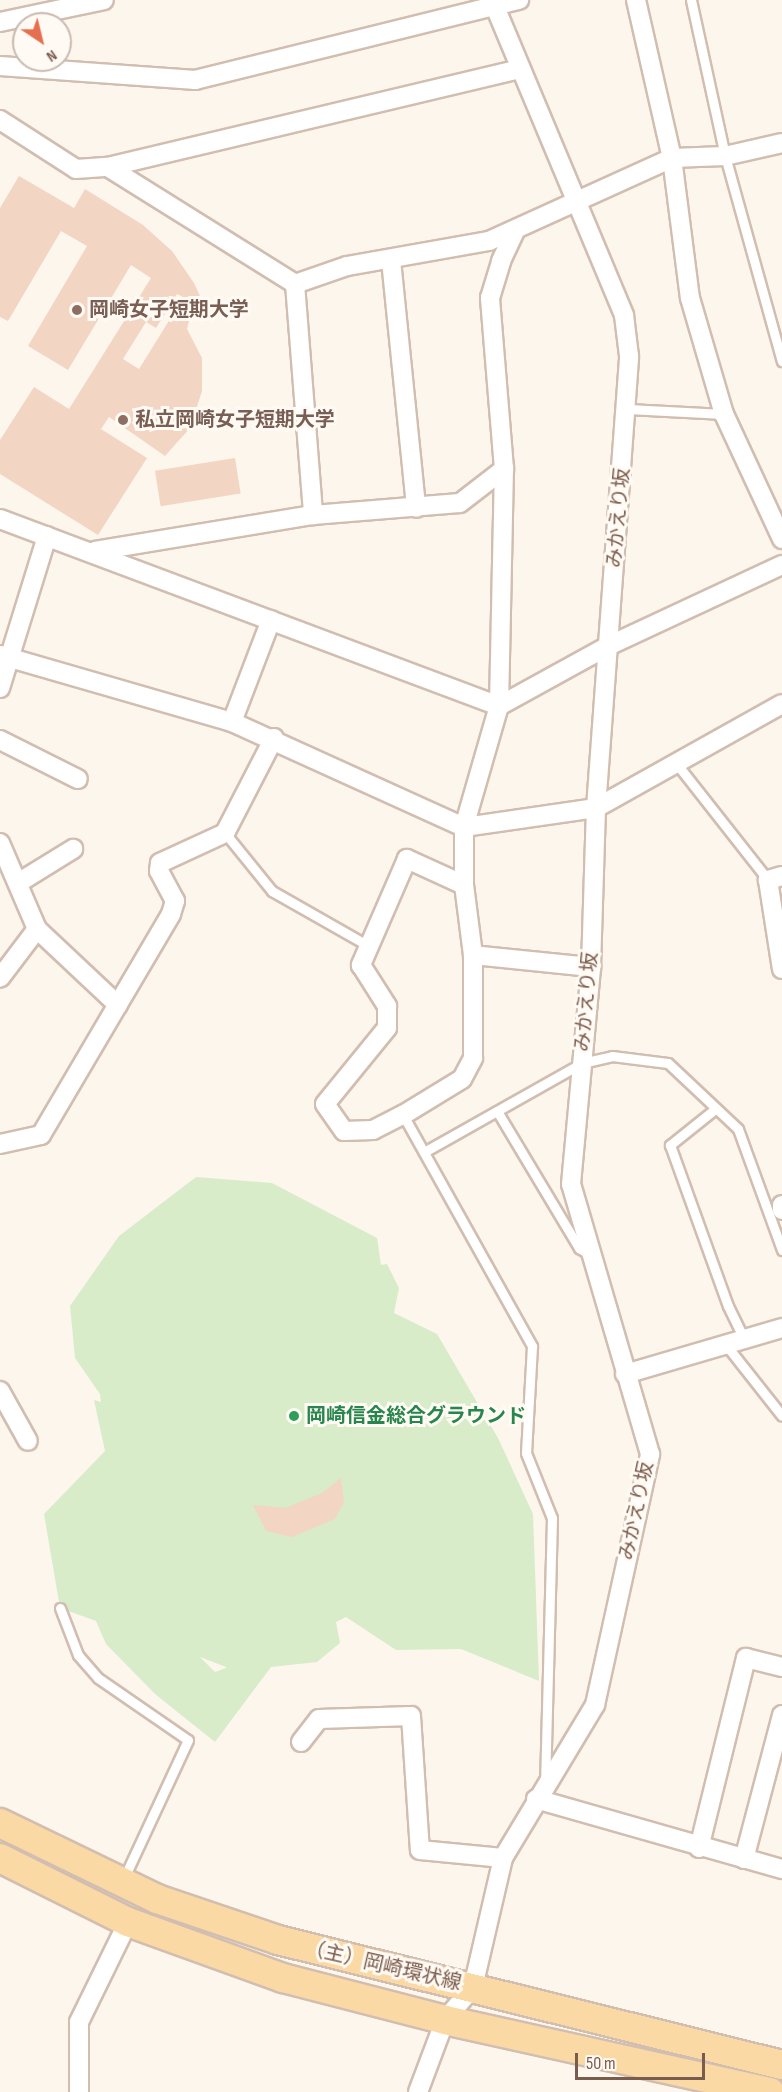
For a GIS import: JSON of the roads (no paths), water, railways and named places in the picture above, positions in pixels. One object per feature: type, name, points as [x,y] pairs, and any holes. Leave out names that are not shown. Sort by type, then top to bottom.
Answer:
[{"type":"main road","name":"（主）岡崎環状線","points":[[0,1823],[157,1899],[278,1940],[328,1955],[473,1987],[782,2065]]},
{"type":"main road","name":"（主）岡崎環状線","points":[[0,1858],[128,1922],[283,1978],[445,2020],[770,2092]]},
{"type":"street","points":[[0,22],[104,0]]},
{"type":"street","points":[[0,66],[195,80],[492,3],[519,0]]},
{"type":"street","points":[[636,0],[672,158],[690,298],[724,414],[782,539]]},
{"type":"street","name":"みかえり坂","points":[[473,1987],[503,1858],[595,1705],[650,1454],[571,1184],[591,967],[596,808],[628,409],[629,356],[624,315],[573,201],[492,3]]},
{"type":"street","points":[[0,120],[76,169],[108,167],[519,69]]},
{"type":"street","points":[[295,284],[347,266],[489,242],[573,201],[672,158],[725,156],[782,143]]},
{"type":"street","points":[[108,167],[295,284]]},
{"type":"street","points":[[464,885],[407,859],[367,945],[361,965],[387,1006],[387,1028],[325,1104],[344,1131],[373,1130],[403,1115],[462,1079],[473,1058],[473,955],[464,885],[464,828],[499,706],[504,470],[490,298],[501,261],[515,231]]},
{"type":"street","points":[[391,260],[416,508]]},
{"type":"street","points":[[295,284],[313,515]]},
{"type":"street","points":[[92,552],[313,515],[460,503],[504,470]]},
{"type":"street","points":[[0,519],[499,706],[608,646],[782,565]]},
{"type":"street","points":[[0,688],[5,657],[47,536]]},
{"type":"street","points":[[232,723],[271,620]]},
{"type":"street","points":[[5,657],[232,723],[274,738],[464,828],[596,808],[782,704]]},
{"type":"street","points":[[0,1143],[41,1135],[118,1005],[175,901],[159,871],[160,863],[225,833],[274,738]]},
{"type":"street","points":[[0,740],[78,778]]},
{"type":"street","points":[[0,843],[37,929],[118,1005]]},
{"type":"street","points":[[18,883],[73,849]]},
{"type":"street","points":[[775,878],[782,969]]},
{"type":"street","points":[[0,978],[37,929]]},
{"type":"street","points":[[473,955],[591,967]]},
{"type":"street","points":[[782,1204],[782,1210]]},
{"type":"street","points":[[625,1374],[782,1328]]},
{"type":"street","points":[[0,1391],[28,1441]]},
{"type":"street","points":[[699,1848],[746,1658],[782,1667]]},
{"type":"street","points":[[744,1859],[782,1715]]},
{"type":"street","points":[[301,1742],[319,1719],[411,1716],[420,1850],[503,1858]]},
{"type":"street","points":[[541,1792],[699,1848],[782,1869]]},
{"type":"street","points":[[79,2092],[79,2022],[128,1922]]},
{"type":"street","points":[[418,2092],[445,2020],[473,1987]]},
{"type":"lane","points":[[691,0],[725,156],[782,361]]},
{"type":"lane","points":[[628,409],[724,414]]},
{"type":"lane","points":[[676,763],[775,878]]},
{"type":"lane","points":[[225,833],[272,891],[367,945]]},
{"type":"lane","points":[[424,1152],[582,1063],[612,1056],[668,1064],[738,1129],[782,1250]]},
{"type":"lane","points":[[715,1109],[670,1144],[728,1306],[735,1342],[782,1416]]},
{"type":"lane","points":[[496,1111],[579,1248],[593,1256]]},
{"type":"lane","points":[[403,1115],[532,1346],[525,1454],[552,1518],[541,1792]]},
{"type":"lane","points":[[60,1608],[78,1655],[98,1678],[188,1740],[122,1882]]},
{"type":"place","name":"岡崎女子短期大学","points":[[77,310]]},
{"type":"place","name":"私立岡崎女子短期大学","points":[[123,420]]},
{"type":"place","name":"岡崎信金総合グラウンド","points":[[294,1416]]}]
